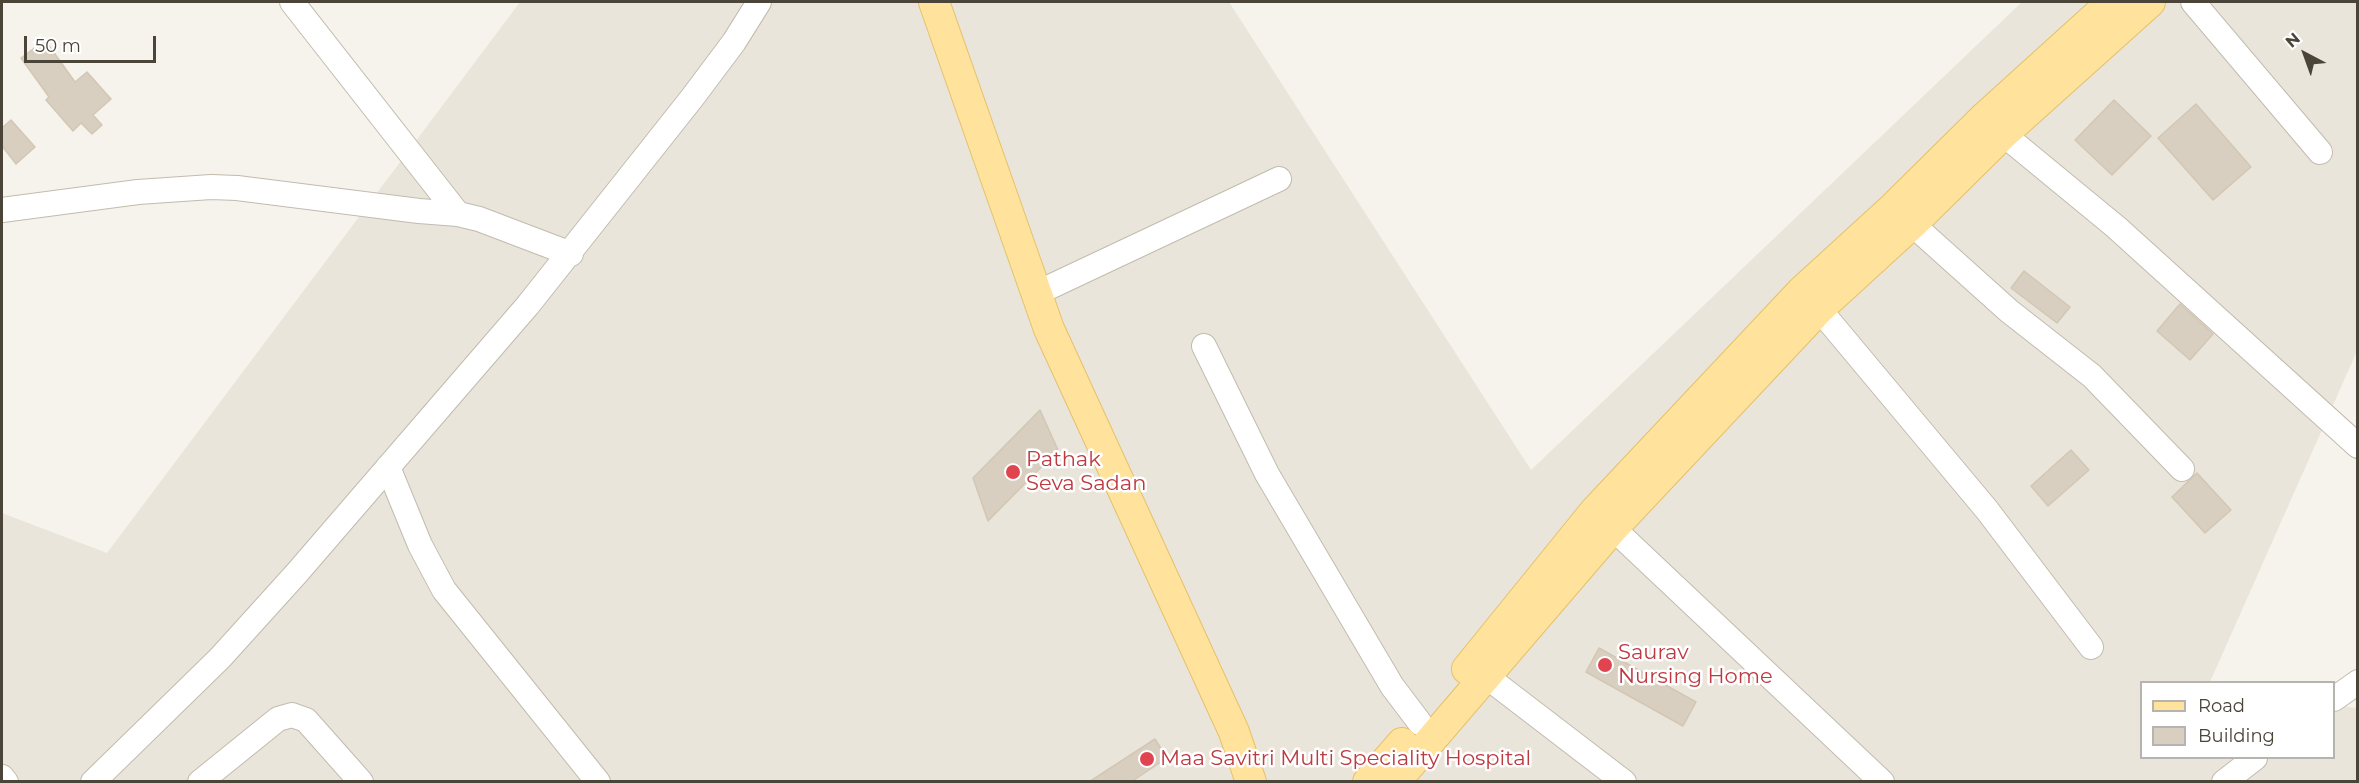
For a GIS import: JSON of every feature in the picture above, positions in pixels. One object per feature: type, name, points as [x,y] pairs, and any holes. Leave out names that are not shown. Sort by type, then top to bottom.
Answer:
[{"type":"main road","points":[[934,2],[1049,329],[1234,732],[1251,782]]},
{"type":"main road","points":[[1368,782],[1448,692],[1535,602],[1802,291],[1894,206],[1986,116],[2112,2]]},
{"type":"main road","points":[[1604,519],[1819,309],[1912,224],[2003,134],[2150,2]]},
{"type":"main road","points":[[1395,782],[1487,677],[1535,602]]},
{"type":"street","points":[[292,2],[458,214]]},
{"type":"street","points":[[93,782],[220,658],[296,574],[571,254],[734,42],[759,2]]},
{"type":"street","points":[[2193,2],[2320,152]]},
{"type":"street","points":[[2003,134],[2116,227],[2358,446]]},
{"type":"street","points":[[1037,293],[1279,179]]},
{"type":"street","points":[[2,210],[138,192],[211,187],[237,188],[458,214],[479,219],[571,254]]},
{"type":"street","points":[[1912,224],[2009,311],[2092,376],[2182,470]]},
{"type":"street","points":[[1819,309],[1987,510],[2091,647]]},
{"type":"street","points":[[1204,346],[1267,474],[1392,686],[1420,723]]},
{"type":"street","points":[[388,467],[420,545],[444,590],[598,782]]},
{"type":"street","points":[[1604,519],[1882,782]]},
{"type":"street","points":[[1487,677],[1624,782]]},
{"type":"street","points":[[2335,698],[2358,682]]},
{"type":"street","points":[[200,782],[278,719],[292,715],[306,720],[361,782]]},
{"type":"street","points":[[2224,782],[2254,759]]},
{"type":"street","points":[[2,777],[6,782]]},
{"type":"shaded area","points":[[520,2],[1229,2],[1531,470],[2022,2],[2357,2],[2357,351],[2210,681],[2140,681],[2140,759],[2335,759],[2335,705],[2357,708],[2357,781],[2,781],[2,513],[107,553]]},
{"type":"building","points":[[45,40],[75,82],[87,72],[111,99],[93,115],[102,125],[92,134],[81,123],[73,131],[46,100],[49,97],[21,58]]},
{"type":"building","points":[[2114,100],[2151,136],[2112,175],[2075,140]]},
{"type":"building","points":[[2196,104],[2251,167],[2213,200],[2158,138]]},
{"type":"building","points":[[11,120],[35,147],[16,164],[2,146],[2,128]]},
{"type":"building","points":[[2024,271],[2070,307],[2057,323],[2011,288]]},
{"type":"building","points":[[2180,304],[2213,334],[2190,360],[2157,331]]},
{"type":"building","points":[[1040,410],[1058,450],[988,521],[973,478]]},
{"type":"building","points":[[2071,450],[2089,470],[2048,506],[2031,486]]},
{"type":"building","points":[[2197,473],[2231,510],[2205,533],[2172,497]]},
{"type":"building","points":[[1599,648],[1696,702],[1683,726],[1586,672]]},
{"type":"building","points":[[1155,739],[1167,758],[1131,782],[1089,782]]},
{"type":"place","name":"Pathak Seva Sadan","points":[[1013,472]]},
{"type":"place","name":"Saurav Nursing Home","points":[[1605,665]]},
{"type":"place","name":"Maa Savitri Multi Speciality Hospital","points":[[1147,759]]}]
